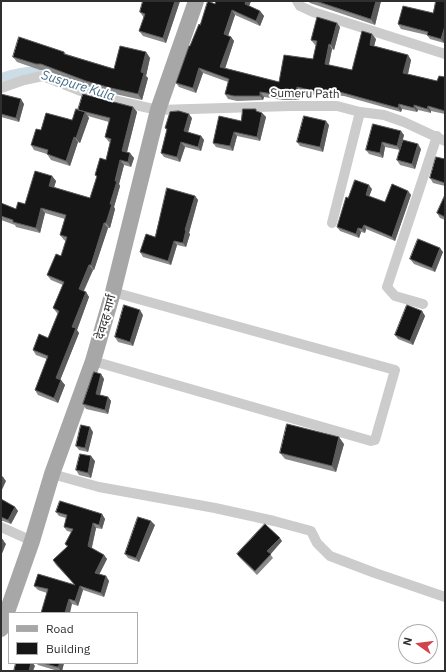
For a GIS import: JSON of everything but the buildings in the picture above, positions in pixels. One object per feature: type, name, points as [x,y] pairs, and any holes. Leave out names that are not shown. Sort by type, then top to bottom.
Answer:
[{"type":"main road","name":"देवदह मार्ग","points":[[1,629],[32,542],[52,474],[93,361],[113,292],[158,110],[196,1]]},
{"type":"street","points":[[297,1],[300,6],[314,12],[445,54]]},
{"type":"street","name":"Sumeru Path","points":[[1,88],[24,80],[43,76],[94,95],[158,110],[337,106],[360,112],[384,115],[441,138]]},
{"type":"street","points":[[332,223],[360,112]]},
{"type":"street","points":[[423,304],[395,296],[387,288],[441,138]]},
{"type":"street","points":[[93,361],[371,441],[376,440],[394,370],[113,292]]},
{"type":"street","points":[[52,474],[99,487],[215,508],[311,531],[317,543],[330,556],[375,574],[445,598]]},
{"type":"street","points":[[1,527],[32,542]]},
{"type":"waterway","name":"Suspure Kula","points":[[1,80],[21,74],[42,74]]}]
